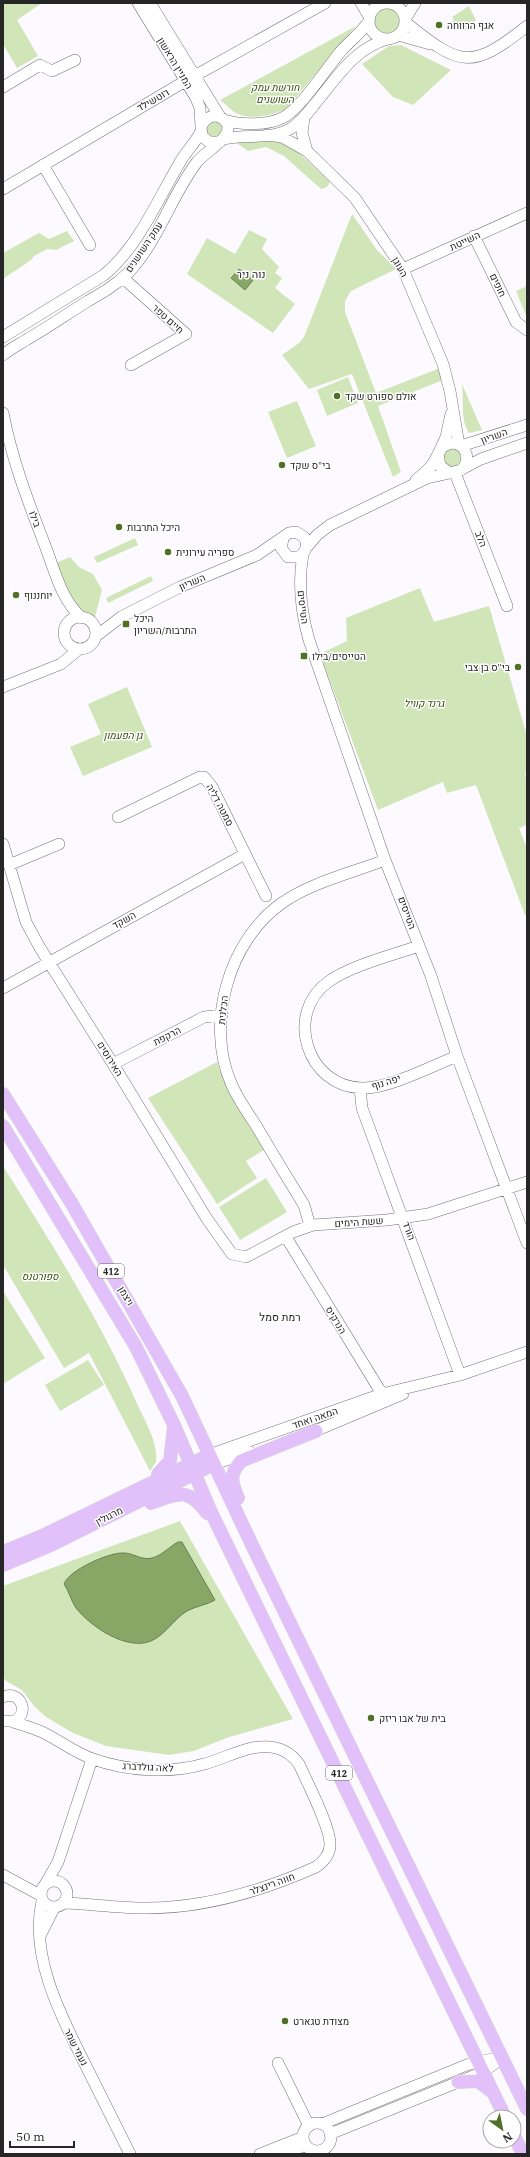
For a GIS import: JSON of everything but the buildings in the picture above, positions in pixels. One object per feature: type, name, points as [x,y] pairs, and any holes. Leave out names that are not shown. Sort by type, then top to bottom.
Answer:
[{"type":"main road","name":"ויצמן","points":[[3,1094],[72,1204],[154,1344],[182,1396],[212,1459]]},
{"type":"main road","name":"ויצמן","points":[[3,1126],[120,1318],[174,1425],[188,1470]]},
{"type":"main road","points":[[136,1488],[167,1466],[170,1460],[174,1425]]},
{"type":"main road","points":[[316,1431],[241,1461],[233,1470],[232,1482],[321,1687]]},
{"type":"main road","name":"מרגולין","points":[[3,1565],[46,1547],[96,1523],[188,1470],[212,1459]]},
{"type":"main road","name":"412","points":[[212,1459],[321,1687],[527,2109]]},
{"type":"main road","name":"מרגולין","points":[[3,1552],[42,1536],[136,1488],[188,1470]]},
{"type":"main road","name":"412","points":[[188,1470],[229,1548],[501,2109]]},
{"type":"main road","points":[[96,1523],[177,1493],[186,1494],[199,1502],[229,1548]]},
{"type":"main road","points":[[458,2082],[478,2081],[492,2092]]},
{"type":"street","name":"המניין הראשון","points":[[138,3],[190,78],[222,118]]},
{"type":"street","name":"המניין הראשון","points":[[150,3],[190,78],[200,108],[201,129]]},
{"type":"street","name":"רוטשילד","points":[[3,189],[190,78],[325,3]]},
{"type":"street","points":[[361,3],[370,20],[375,34],[380,38],[393,37],[435,46]]},
{"type":"street","points":[[415,3],[405,20],[403,29],[393,37],[372,44],[359,53],[304,118],[292,128],[267,135],[209,142],[205,140],[201,129],[206,119],[215,116],[232,123],[258,122],[284,117],[294,108],[342,50],[365,28],[370,20],[372,11],[385,3],[401,9],[405,20],[435,46],[456,57],[481,56],[494,51],[527,26]]},
{"type":"street","points":[[3,87],[40,66],[52,71],[75,60]]},
{"type":"street","points":[[222,118],[228,128],[222,140]]},
{"type":"street","points":[[304,118],[302,134],[307,151]]},
{"type":"street","name":"עמק השושנים","points":[[3,337],[104,275],[118,262],[134,240],[201,129]]},
{"type":"street","name":"העוגן","points":[[267,135],[282,138],[307,151],[355,198],[404,269],[443,364],[453,405],[460,446]]},
{"type":"street","name":"עמק השושנים","points":[[3,355],[123,278],[143,252],[196,163],[208,150],[222,140]]},
{"type":"street","points":[[43,165],[90,245]]},
{"type":"street","name":"השייטת","points":[[404,269],[527,213]]},
{"type":"street","name":"חופים","points":[[474,236],[516,322],[527,330]]},
{"type":"street","name":"חיים טפר","points":[[123,278],[186,334],[131,365]]},
{"type":"street","name":"העוגן","points":[[439,452],[446,438],[453,405]]},
{"type":"street","name":"בילו","points":[[3,413],[8,440]]},
{"type":"street","name":"השריון","points":[[460,446],[527,425]]},
{"type":"street","name":"בילו","points":[[3,427],[31,510],[66,598],[74,610],[85,618]]},
{"type":"street","name":"השריון","points":[[305,551],[317,535],[330,525],[408,487],[427,478],[456,471],[481,459],[527,443]]},
{"type":"street","points":[[449,444],[460,446],[468,457],[456,471],[440,466],[439,452],[449,444]]},
{"type":"street","points":[[3,461],[12,451]]},
{"type":"street","name":"השריון","points":[[408,487],[431,466],[439,452]]},
{"type":"street","name":"הלב","points":[[456,471],[507,606]]},
{"type":"street","name":"השריון","points":[[298,533],[330,525]]},
{"type":"street","points":[[289,533],[298,533],[305,539],[305,551],[295,558],[286,555],[281,546],[283,539],[289,533]]},
{"type":"street","name":"השריון","points":[[95,636],[113,622],[129,613],[180,587],[257,555],[283,539]]},
{"type":"street","name":"הטייסים","points":[[305,551],[300,580],[303,615],[309,640],[385,860],[443,1009],[457,1056],[527,1242]]},
{"type":"street","name":"השריון","points":[[257,555],[275,552],[286,555]]},
{"type":"street","name":"הטייסים","points":[[286,555],[300,580]]},
{"type":"street","name":"בילו","points":[[66,598],[67,623]]},
{"type":"street","name":"השריון","points":[[85,618],[105,619],[129,613]]},
{"type":"street","points":[[3,687],[50,670],[68,660],[79,649],[88,646],[95,636],[95,628],[85,618],[74,618],[67,623],[64,632],[67,642],[61,658],[50,670]]},
{"type":"street","points":[[67,642],[79,649]]},
{"type":"street","name":"סמטה דליה","points":[[118,816],[200,777],[204,777],[212,787],[266,896]]},
{"type":"street","name":"האירוסים","points":[[3,844],[26,922],[207,1219],[232,1254],[242,1258]]},
{"type":"street","points":[[9,865],[59,844]]},
{"type":"street","name":"השקד","points":[[3,988],[49,961],[245,854]]},
{"type":"street","name":"הכלנית","points":[[310,1226],[304,1205],[230,1082],[222,1047],[222,1015],[226,986],[237,959],[251,934],[270,913],[298,894],[385,860]]},
{"type":"street","name":"יפה נוף","points":[[419,946],[341,974],[322,987],[310,1008],[306,1023],[306,1038],[312,1057],[328,1077],[347,1086],[370,1088],[394,1081],[457,1056]]},
{"type":"street","name":"הרקפת","points":[[113,1064],[204,1017],[222,1015]]},
{"type":"street","name":"הורד","points":[[360,1088],[362,1108],[404,1217],[460,1375]]},
{"type":"street","name":"ששת הימים","points":[[242,1258],[251,1256],[286,1236],[310,1226],[404,1217],[440,1211],[527,1182]]},
{"type":"street","name":"הנרקיס","points":[[286,1236],[386,1398]]},
{"type":"street","name":"המאה ואחד","points":[[212,1459],[386,1398],[527,1352]]},
{"type":"street","name":"המאה ואחד","points":[[212,1459],[316,1431],[386,1398]]},
{"type":"street","name":"לאה גולדברג","points":[[5,1695],[17,1697],[29,1718],[42,1732]]},
{"type":"street","points":[[7,1722],[21,1717],[23,1707]]},
{"type":"street","name":"לאה גולדברג","points":[[7,1722],[42,1732],[92,1759],[132,1768],[165,1770],[204,1764],[266,1746],[282,1750]]},
{"type":"street","name":"חווה רינצלר","points":[[62,1901],[146,1908],[214,1902],[265,1887],[322,1863],[330,1847],[328,1830],[299,1764],[294,1757],[282,1750]]},
{"type":"street","name":"נעמי שמר","points":[[92,1759],[58,1862],[43,1891],[38,1917],[49,1984],[59,2013],[130,2154]]},
{"type":"street","points":[[41,1934],[62,1901],[62,1883],[58,1862]]},
{"type":"street","points":[[3,1875],[22,1884],[43,1891]]},
{"type":"street","points":[[43,1891],[54,1881],[62,1883]]},
{"type":"street","points":[[43,1891],[48,1907],[62,1901]]},
{"type":"street","points":[[322,2124],[330,2134],[329,2143],[322,2149],[313,2150],[305,2141],[304,2132],[309,2126],[322,2124],[480,2067],[502,2057]]},
{"type":"street","points":[[278,2063],[309,2126]]},
{"type":"street","points":[[330,2134],[458,2082],[480,2067]]},
{"type":"street","points":[[260,2154],[305,2141]]},
{"type":"street","points":[[283,2154],[305,2141]]},
{"type":"green space","points":[[3,3],[42,3],[17,20],[38,56],[17,68],[3,44]]},
{"type":"green space","points":[[469,6],[476,20],[465,31],[452,22],[454,20],[452,17]]},
{"type":"green space","points":[[387,7],[397,11],[401,21],[397,31],[387,35],[377,31],[373,21],[377,11]]},
{"type":"green space","name":"חורשת עמק השושנים","points":[[356,26],[286,109],[269,115],[250,117],[236,113],[220,100]]},
{"type":"green space","points":[[401,45],[451,70],[413,105],[393,97],[362,64],[389,46]]},
{"type":"green space","points":[[219,119],[226,132],[212,141],[203,127],[204,123]]},
{"type":"green space","points":[[235,142],[287,142],[330,182],[327,187],[321,189],[284,156],[266,147],[248,151]]},
{"type":"green space","points":[[352,214],[377,250],[396,269],[351,291],[345,301],[345,312],[376,393],[440,368],[443,380],[378,406],[401,472],[393,477],[352,374],[309,389],[282,355],[299,343],[304,337]]},
{"type":"green space","points":[[249,230],[267,239],[262,249],[279,267],[275,273],[282,278],[275,288],[295,304],[273,333],[187,274],[207,238],[235,254]]},
{"type":"green space","points":[[67,231],[74,241],[56,250],[47,249],[34,256],[31,260],[3,279],[3,253],[39,233],[49,239]]},
{"type":"green space","points":[[527,286],[527,318],[516,291]]},
{"type":"green space","name":"אולם ספורט שקד","points":[[348,377],[358,403],[327,416],[317,390]]},
{"type":"green space","points":[[462,384],[482,430],[469,433],[466,428],[463,416]]},
{"type":"green space","points":[[297,401],[316,446],[287,458],[268,412]]},
{"type":"green space","points":[[454,448],[462,452],[462,463],[454,469],[445,466],[442,456],[446,450]]},
{"type":"green space","points":[[135,538],[138,545],[97,563],[94,557]]},
{"type":"green space","points":[[70,557],[79,567],[93,574],[102,590],[95,617],[86,615],[79,610],[65,588],[56,563]]},
{"type":"green space","points":[[151,576],[153,581],[108,603],[106,598]]},
{"type":"green space","name":"גרנד קוויל","points":[[420,588],[434,622],[489,606],[527,736],[527,772],[525,773],[527,783],[527,825],[519,828],[527,848],[527,915],[525,915],[476,785],[447,793],[443,782],[378,810],[320,654],[347,641],[346,618]]},
{"type":"green space","name":"גן הפעמון","points":[[127,687],[152,747],[83,776],[70,747],[101,734],[88,704]]},
{"type":"green space","points":[[217,1062],[228,1091],[264,1150],[246,1161],[257,1178],[217,1204],[148,1098]]},
{"type":"green space","name":"ספורטנס","points":[[3,1166],[76,1284],[125,1376],[154,1441],[156,1462],[150,1471],[89,1353],[64,1368],[3,1265]]},
{"type":"green space","points":[[266,1178],[287,1212],[240,1240],[219,1207]]},
{"type":"green space","points":[[3,1291],[45,1358],[3,1384]]},
{"type":"green space","points":[[88,1360],[104,1385],[60,1411],[45,1385]]},
{"type":"green space","points":[[180,1521],[293,1719],[229,1737],[194,1751],[169,1755],[106,1746],[73,1733],[46,1717],[35,1707],[22,1690],[6,1681],[3,1677],[3,1586]]},
{"type":"shaded area","points":[[239,269],[253,280],[245,290],[231,278]]},
{"type":"shaded area","points":[[178,1542],[182,1542],[215,1600],[187,1611],[156,1638],[142,1643],[131,1643],[121,1640],[91,1623],[74,1605],[64,1584],[73,1573],[81,1568],[99,1559],[122,1553],[148,1559],[152,1558]]},
{"type":"place","name":"אגף הרווחה","points":[[439,25]]},
{"type":"place","name":"אולם ספורט שקד","points":[[337,396]]},
{"type":"place","name":"בי\"ס שקד","points":[[282,465]]},
{"type":"place","name":"היכל התרבות","points":[[119,527]]},
{"type":"place","name":"ספריה עירונית","points":[[168,552]]},
{"type":"place","name":"יוחננוף","points":[[16,595]]},
{"type":"place","name":"היכל התרבות/השריון","points":[[126,624]]},
{"type":"place","name":"הטייסים/בילו","points":[[304,656]]},
{"type":"place","name":"בי\"ס בן צבי","points":[[518,667]]},
{"type":"place","name":"בית של אבו ריזק","points":[[371,1718]]},
{"type":"place","name":"מצודת טגארט","points":[[285,2021]]},
{"type":"district","name":"נוה ניר","points":[[251,274]]},
{"type":"district","name":"רמת סמל","points":[[280,1317]]}]
